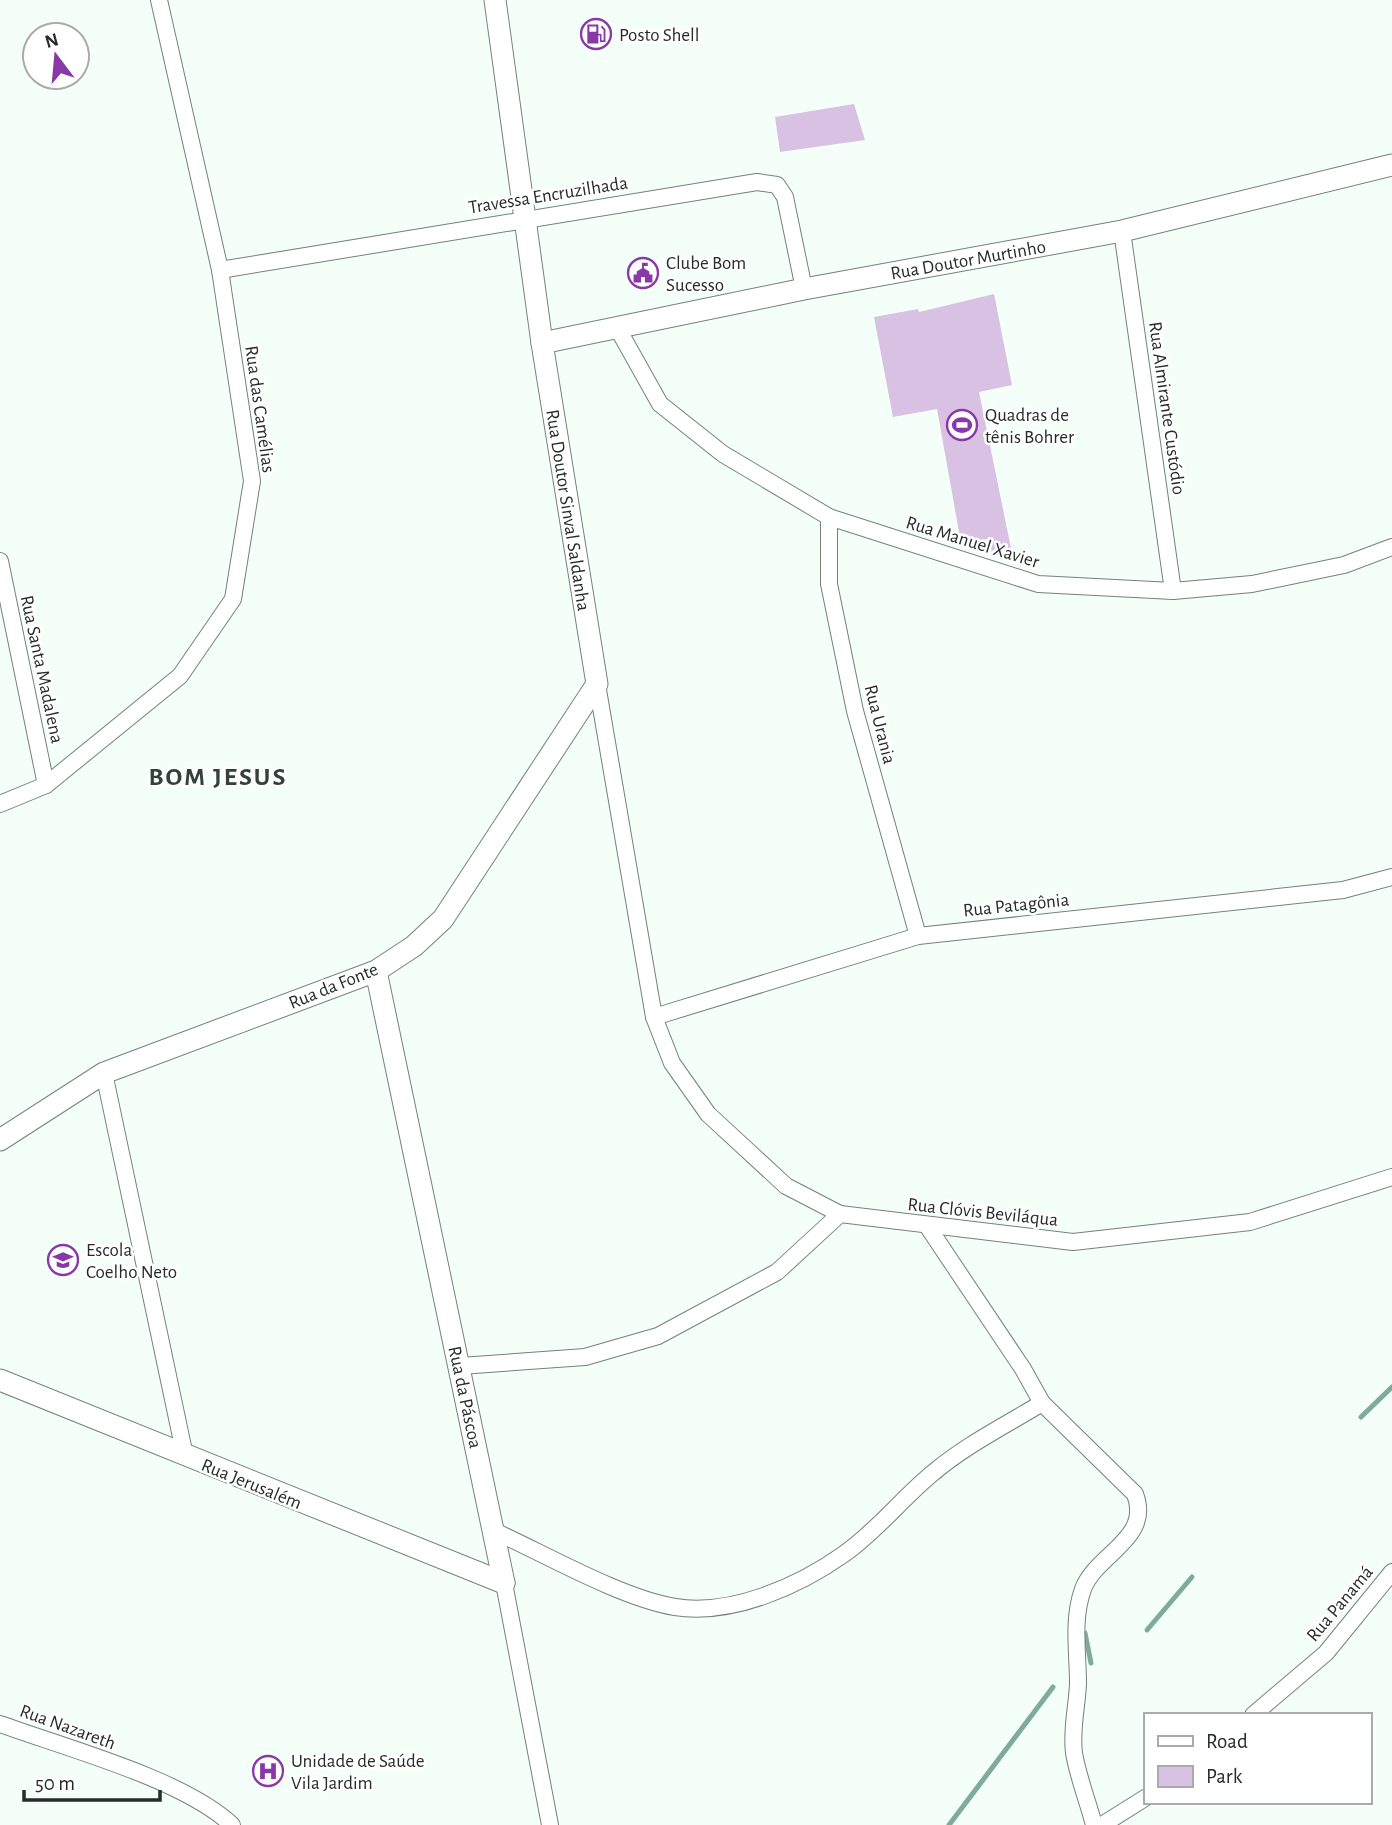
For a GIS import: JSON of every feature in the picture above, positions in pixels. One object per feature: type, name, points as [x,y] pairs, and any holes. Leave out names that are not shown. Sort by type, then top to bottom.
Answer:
[{"type":"street","name":"Rua das Camélias","points":[[0,804],[46,785],[180,677],[233,599],[252,481],[220,270],[159,0]]},
{"type":"street","name":"Rua Doutor Sinval Saldanha","points":[[495,0],[542,343],[654,1017]]},
{"type":"street","name":"Rua Doutor Murtinho","points":[[542,343],[804,289],[1122,231],[1392,164]]},
{"type":"street","name":"Travessa Encruzilhada","points":[[220,270],[757,182],[777,185],[785,197],[804,289]]},
{"type":"street","name":"Rua Almirante Custódio","points":[[1122,231],[1173,591]]},
{"type":"street","name":"Rua Manuel Xavier","points":[[618,329],[660,404],[723,454],[828,517],[1038,584],[1173,591],[1252,584],[1344,565],[1392,547]]},
{"type":"street","name":"Rua Urania","points":[[828,517],[829,584],[855,711],[918,936]]},
{"type":"street","name":"Rua Santa Madalena","points":[[0,561],[46,785]]},
{"type":"street","name":"Rua da Fonte","points":[[0,1140],[104,1073],[376,971],[414,946],[443,919],[597,684]]},
{"type":"street","name":"Rua Patagônia","points":[[654,1017],[918,936],[1343,890],[1392,877]]},
{"type":"street","name":"Rua da Páscoa","points":[[376,971],[494,1531],[550,1825]]},
{"type":"street","name":"Rua Clóvis Beviláqua","points":[[654,1017],[672,1063],[708,1114],[786,1186],[840,1214],[928,1227],[1073,1242],[1250,1222],[1392,1177]]},
{"type":"street","points":[[104,1073],[185,1456]]},
{"type":"street","points":[[460,1366],[585,1357],[659,1336],[777,1272],[840,1214]]},
{"type":"street","points":[[928,1227],[1042,1403],[1135,1494],[1140,1509],[1136,1524],[1113,1555],[1091,1571],[1082,1592],[1075,1630],[1078,1686],[1073,1712],[1074,1753],[1094,1825]]},
{"type":"street","name":"Rua Jerusalém","points":[[0,1380],[504,1583]]},
{"type":"street","points":[[494,1531],[632,1594],[676,1607],[724,1606],[766,1595],[810,1575],[846,1553],[936,1470],[1042,1403]]},
{"type":"street","name":"Rua Panamá","points":[[1254,1713],[1326,1653],[1392,1572]]},
{"type":"street","name":"Rua Nazareth","points":[[0,1724],[166,1785],[219,1813],[232,1825]]},
{"type":"street","points":[[1102,1825],[1144,1799]]},
{"type":"green space","points":[[854,104],[865,140],[780,152],[775,117]]},
{"type":"green space","name":"Quadras de tênis Bohrer","points":[[994,294],[1012,385],[979,392],[1012,553],[992,553],[989,539],[961,543],[937,409],[893,417],[874,317],[918,309],[919,312]]},
{"type":"waterway","points":[[1361,1417],[1392,1387]]},
{"type":"waterway","points":[[1147,1630],[1192,1577]]},
{"type":"waterway","points":[[1085,1633],[1091,1663]]},
{"type":"waterway","points":[[949,1825],[1053,1687]]},
{"type":"place","name":"Posto Shell","points":[[596,34]]},
{"type":"place","name":"Clube Bom Sucesso","points":[[643,273]]},
{"type":"place","name":"Quadras de tênis Bohrer","points":[[962,425]]},
{"type":"place","name":"Escola Coelho Neto","points":[[63,1260]]},
{"type":"place","name":"Unidade de Saúde Vila Jardim","points":[[268,1771]]},
{"type":"district","name":"BOM JESUS","points":[[218,776]]}]
